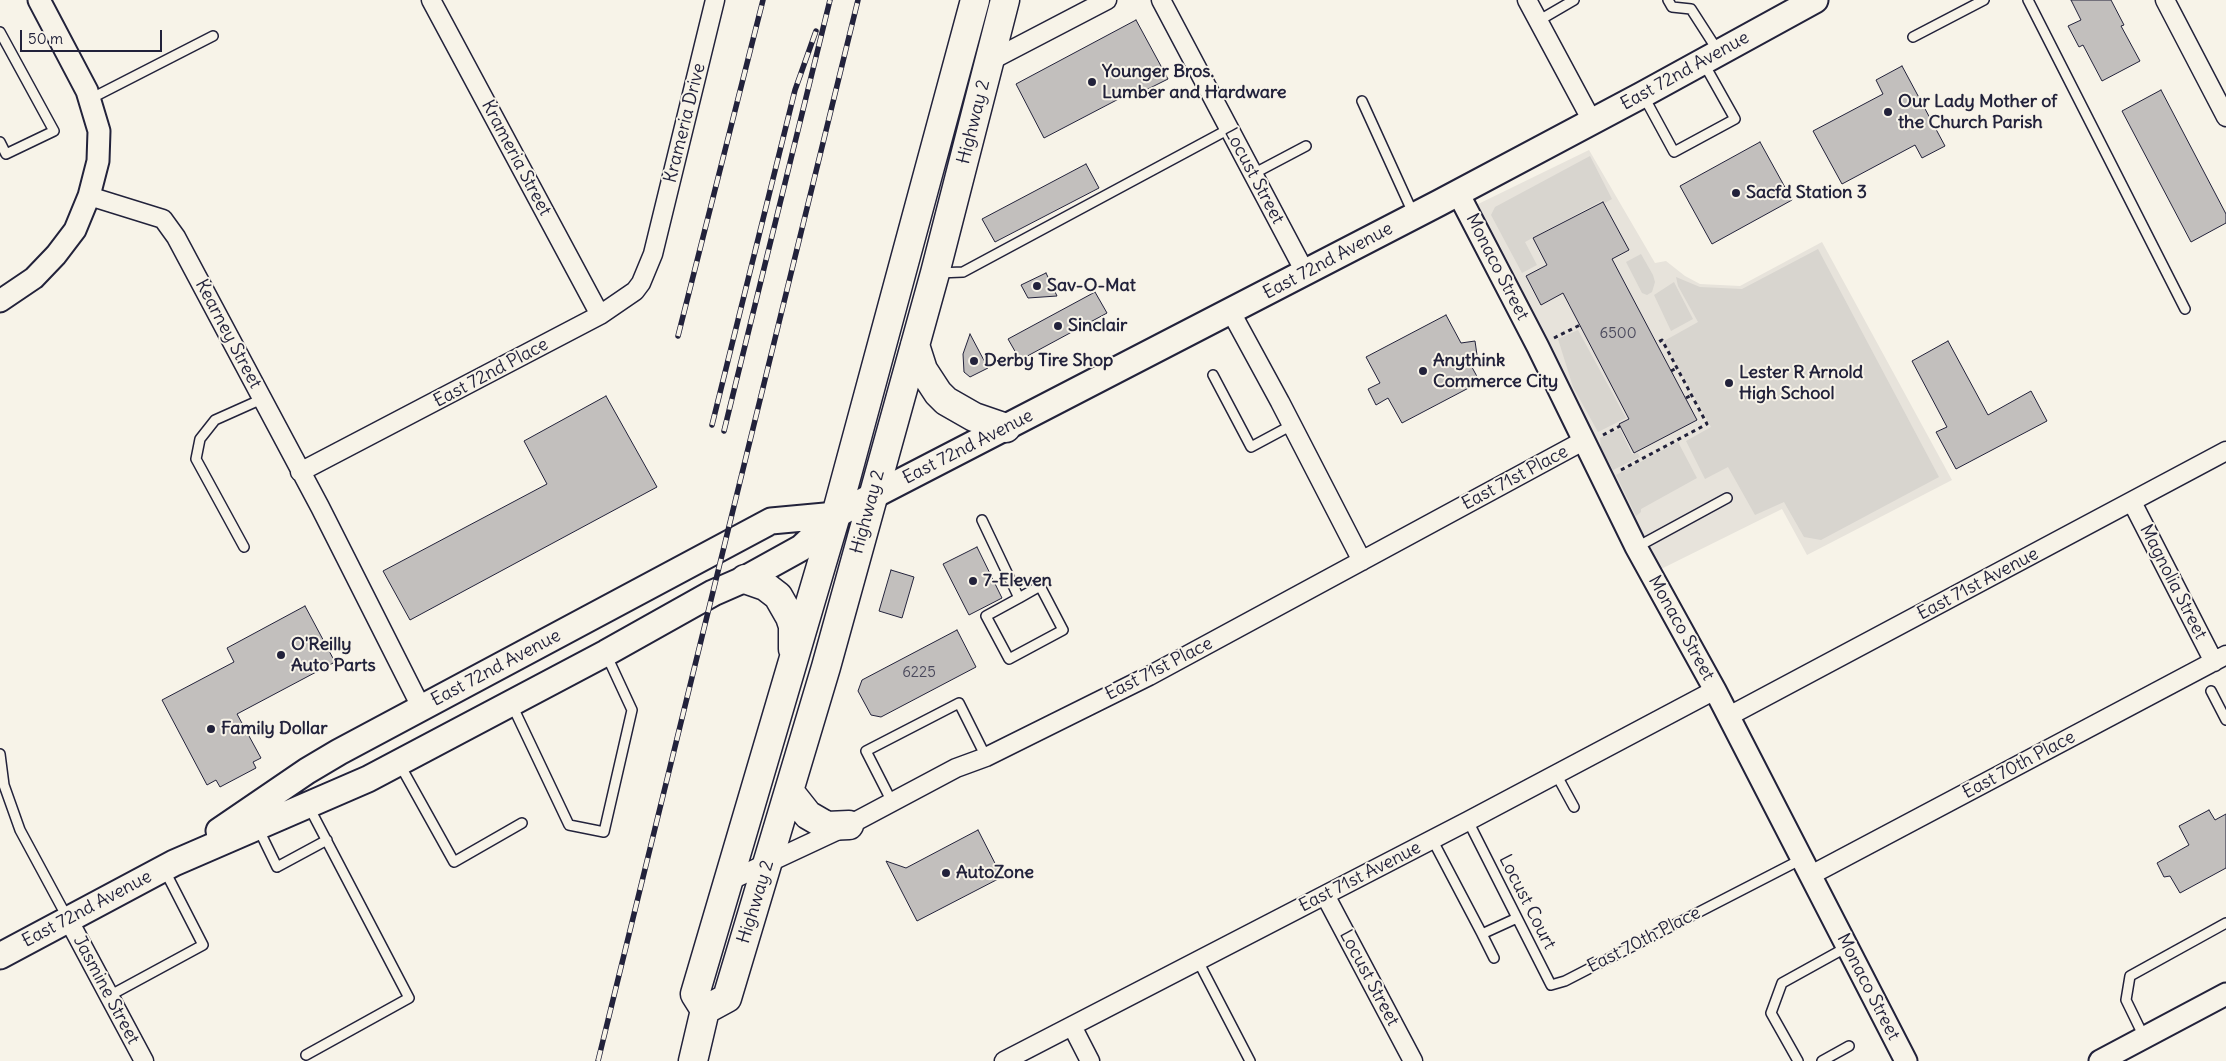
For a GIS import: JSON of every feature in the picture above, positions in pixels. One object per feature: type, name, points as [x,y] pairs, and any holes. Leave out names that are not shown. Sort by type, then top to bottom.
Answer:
[{"type":"main road","name":"Highway 2","points":[[975,0],[836,514],[694,994],[705,1010],[727,998],[826,667],[872,496],[916,345],[1005,0]]},
{"type":"main road","name":"East 72nd Avenue","points":[[0,956],[169,865],[368,778],[606,653],[713,593],[745,579],[802,548],[836,514],[1231,312],[1458,193],[1815,0]]},
{"type":"main road","points":[[916,345],[923,370],[930,383],[946,401],[974,417],[1006,428]]},
{"type":"main road","name":"East 72nd Avenue","points":[[169,865],[307,771],[421,707],[771,521],[836,514]]},
{"type":"main road","points":[[745,579],[765,586],[778,596],[786,609],[793,633],[792,666]]},
{"type":"main road","points":[[789,791],[808,815],[827,826],[849,825]]},
{"type":"main road","points":[[693,1061],[705,1010]]},
{"type":"street","points":[[0,301],[34,278],[56,255],[75,230],[89,196],[98,161],[99,131],[87,91],[39,0]]},
{"type":"street","name":"Krameria Street","points":[[431,0],[600,315]]},
{"type":"street","name":"Krameria Drive","points":[[655,247],[715,0]]},
{"type":"street","points":[[990,62],[1107,0]]},
{"type":"street","name":"Locust Street","points":[[1161,0],[1305,272]]},
{"type":"street","points":[[1527,0],[1592,121]]},
{"type":"street","points":[[2165,0],[2226,117]]},
{"type":"street","name":"Monaco Street","points":[[1458,193],[1538,347],[1636,547],[1729,716],[1906,1061]]},
{"type":"street","name":"Kearney Street","points":[[89,196],[163,219],[176,237],[348,560],[421,707]]},
{"type":"street","name":"East 72nd Place","points":[[300,472],[600,315],[635,291],[641,283],[655,247]]},
{"type":"street","points":[[1231,312],[1362,561]]},
{"type":"street","name":"East 71st Place","points":[[727,882],[849,825],[956,768],[986,757],[1149,676],[1583,441]]},
{"type":"street","name":"East 71st Avenue","points":[[1729,716],[2226,451]]},
{"type":"street","name":"Magnolia Street","points":[[2132,502],[2220,658]]},
{"type":"street","name":"East 70th Place","points":[[1807,867],[2220,658]]},
{"type":"street","name":"East 71st Avenue","points":[[1004,1061],[1468,821],[1715,690]]},
{"type":"street","name":"Locust Street","points":[[1325,895],[1413,1061]]},
{"type":"street","name":"Jasmine Street","points":[[68,919],[144,1061]]},
{"type":"street","points":[[2100,1061],[2226,994]]},
{"type":"street","points":[[1072,1026],[1090,1061]]},
{"type":"lane","points":[[1538,21],[1574,0]]},
{"type":"lane","points":[[1642,95],[1674,152],[1735,119],[1691,10],[1672,7],[1668,0]]},
{"type":"lane","points":[[1913,37],[1984,0]]},
{"type":"lane","points":[[2028,0],[2185,309]]},
{"type":"lane","points":[[0,32],[54,131],[6,154],[0,142]]},
{"type":"lane","points":[[89,99],[213,36]]},
{"type":"lane","points":[[1362,101],[1414,216]]},
{"type":"lane","points":[[935,273],[963,272],[1229,129]]},
{"type":"lane","points":[[1253,174],[1306,146]]},
{"type":"lane","points":[[1213,375],[1251,447],[1292,425]]},
{"type":"lane","points":[[244,547],[196,459],[200,439],[215,420],[262,399]]},
{"type":"lane","points":[[1636,547],[1727,498]]},
{"type":"lane","points":[[982,520],[1019,598]]},
{"type":"lane","points":[[1040,586],[1063,630],[1009,659],[986,616],[1019,598],[1040,586]]},
{"type":"lane","points":[[511,703],[569,825],[604,832],[632,710],[606,653]]},
{"type":"lane","points":[[2211,691],[2226,720]]},
{"type":"lane","points":[[892,802],[866,751],[958,703],[986,757]]},
{"type":"lane","points":[[0,754],[4,785],[20,830],[68,919]]},
{"type":"lane","points":[[399,762],[454,862],[522,824]]},
{"type":"lane","points":[[1556,774],[1574,806]]},
{"type":"lane","points":[[306,1055],[409,998],[308,804]]},
{"type":"lane","name":"Locust Court","points":[[1468,821],[1551,985],[1565,981]]},
{"type":"lane","points":[[257,826],[276,867],[327,840]]},
{"type":"lane","points":[[1432,839],[1494,958]]},
{"type":"lane","points":[[109,996],[203,945],[169,865]]},
{"type":"lane","name":"East 70th Place","points":[[1565,981],[1807,867]]},
{"type":"lane","points":[[1482,934],[1517,918]]},
{"type":"lane","points":[[2144,1037],[2126,1000],[2130,976],[2226,923]]},
{"type":"lane","points":[[1798,1061],[1772,1013],[1782,983],[1848,947]]},
{"type":"lane","points":[[1198,961],[1250,1061]]},
{"type":"lane","points":[[1822,1061],[1850,1046]]},
{"type":"path","points":[[1538,347],[1580,325]]},
{"type":"path","points":[[1602,479],[1707,424],[1662,340],[1657,343]]},
{"type":"path","points":[[1671,371],[1677,368]]},
{"type":"path","points":[[1686,398],[1692,395]]},
{"type":"shaded area","name":"Lester R Arnold High School","points":[[1589,150],[1655,263],[1666,261],[1685,276],[1700,284],[1740,286],[1822,242],[1952,480],[1807,555],[1782,509],[1655,572],[1472,207]]},
{"type":"shaded area","points":[[1590,156],[1612,199],[1605,203],[1603,200],[1525,242],[1537,265],[1522,273],[1491,215],[1495,207]]},
{"type":"shaded area","points":[[1818,249],[1939,477],[1821,540],[1804,537],[1784,502],[1755,515],[1728,467],[1705,479],[1686,441],[1711,427],[1664,341],[1698,322],[1678,286],[1676,277],[1700,287],[1742,289]]},
{"type":"shaded area","points":[[1641,254],[1655,282],[1652,292],[1647,295],[1642,293],[1626,262]]},
{"type":"shaded area","points":[[1674,282],[1693,319],[1671,331],[1654,295]]},
{"type":"shaded area","points":[[1578,330],[1626,418],[1598,432],[1573,387],[1558,339]]},
{"type":"shaded area","points":[[1620,429],[1632,454],[1638,453],[1640,457],[1613,470],[1601,449],[1600,438]]},
{"type":"shaded area","points":[[1678,442],[1697,478],[1641,509],[1641,512],[1636,516],[1616,475]]},
{"type":"building","points":[[2071,0],[2111,0],[2124,25],[2121,26],[2140,61],[2102,81],[2083,45],[2079,47],[2068,26],[2081,20]]},
{"type":"building","name":"Younger Bros. Lumber and Hardware","points":[[1136,20],[1168,79],[1134,96],[1132,92],[1044,138],[1016,84]]},
{"type":"building","name":"Our Lady Mother of the Church Parish","points":[[1902,66],[1945,146],[1922,158],[1915,145],[1842,184],[1813,131],[1883,94],[1876,80]]},
{"type":"building","points":[[2161,90],[2226,214],[2226,223],[2191,242],[2122,111]]},
{"type":"building","name":"Sacfd Station 3","points":[[1760,142],[1792,200],[1712,244],[1680,186]]},
{"type":"building","points":[[1086,164],[1099,188],[995,242],[982,219]]},
{"type":"building","name":"Lester R Arnold High School","points":[[1603,202],[1629,250],[1612,259],[1697,420],[1634,453],[1619,424],[1629,419],[1563,293],[1541,305],[1526,276],[1547,265],[1533,238]]},
{"type":"building","name":"Sav-O-Mat","points":[[1046,273],[1057,296],[1028,298],[1021,285]]},
{"type":"building","name":"Sinclair","points":[[1095,292],[1107,313],[1020,360],[1008,339]]},
{"type":"building","name":"Anythink Commerce City","points":[[1446,315],[1461,343],[1475,341],[1477,355],[1468,360],[1480,382],[1402,423],[1388,398],[1376,405],[1368,389],[1380,383],[1366,357]]},
{"type":"building","name":"Derby Tire Shop","points":[[970,334],[988,368],[970,377],[964,372],[963,354]]},
{"type":"building","points":[[1948,341],[1988,415],[2031,391],[2047,421],[1956,469],[1936,432],[1947,427],[1912,361]]},
{"type":"building","points":[[606,396],[657,487],[410,620],[383,571],[547,484],[524,441]]},
{"type":"building","name":"7-Eleven","points":[[977,547],[1002,598],[969,615],[943,564]]},
{"type":"building","points":[[891,570],[914,577],[902,618],[879,611]]},
{"type":"building","points":[[305,606],[335,662],[237,714],[261,758],[253,762],[256,768],[220,787],[216,780],[207,785],[162,700],[234,662],[227,648]]},
{"type":"building","points":[[957,630],[976,667],[881,717],[871,715],[858,691],[862,680]]},
{"type":"building","points":[[2209,810],[2215,820],[2226,814],[2226,868],[2180,893],[2170,876],[2164,877],[2157,863],[2189,845],[2179,826]]},
{"type":"building","name":"AutoZone","points":[[978,830],[1002,877],[917,921],[886,861],[906,868]]},
{"type":"railway","points":[[678,336],[763,0]]},
{"type":"railway","points":[[724,431],[830,0]]},
{"type":"railway","points":[[598,1061],[858,0]]},
{"type":"railway","points":[[712,425],[795,90],[816,31]]},
{"type":"place","name":"Younger Bros. Lumber and Hardware","points":[[1092,82]]},
{"type":"place","name":"Our Lady Mother of the Church Parish","points":[[1888,112]]},
{"type":"place","name":"Sacfd Station 3","points":[[1736,193]]},
{"type":"place","name":"Sav-O-Mat","points":[[1037,286]]},
{"type":"place","name":"Sinclair","points":[[1058,326]]},
{"type":"place","name":"Derby Tire Shop","points":[[974,361]]},
{"type":"place","name":"Anythink Commerce City","points":[[1423,371]]},
{"type":"place","name":"Lester R Arnold High School","points":[[1729,383]]},
{"type":"place","name":"7-Eleven","points":[[973,581]]},
{"type":"place","name":"O'Reilly Auto Parts","points":[[281,655]]},
{"type":"place","name":"Family Dollar","points":[[211,729]]},
{"type":"place","name":"AutoZone","points":[[946,873]]}]
